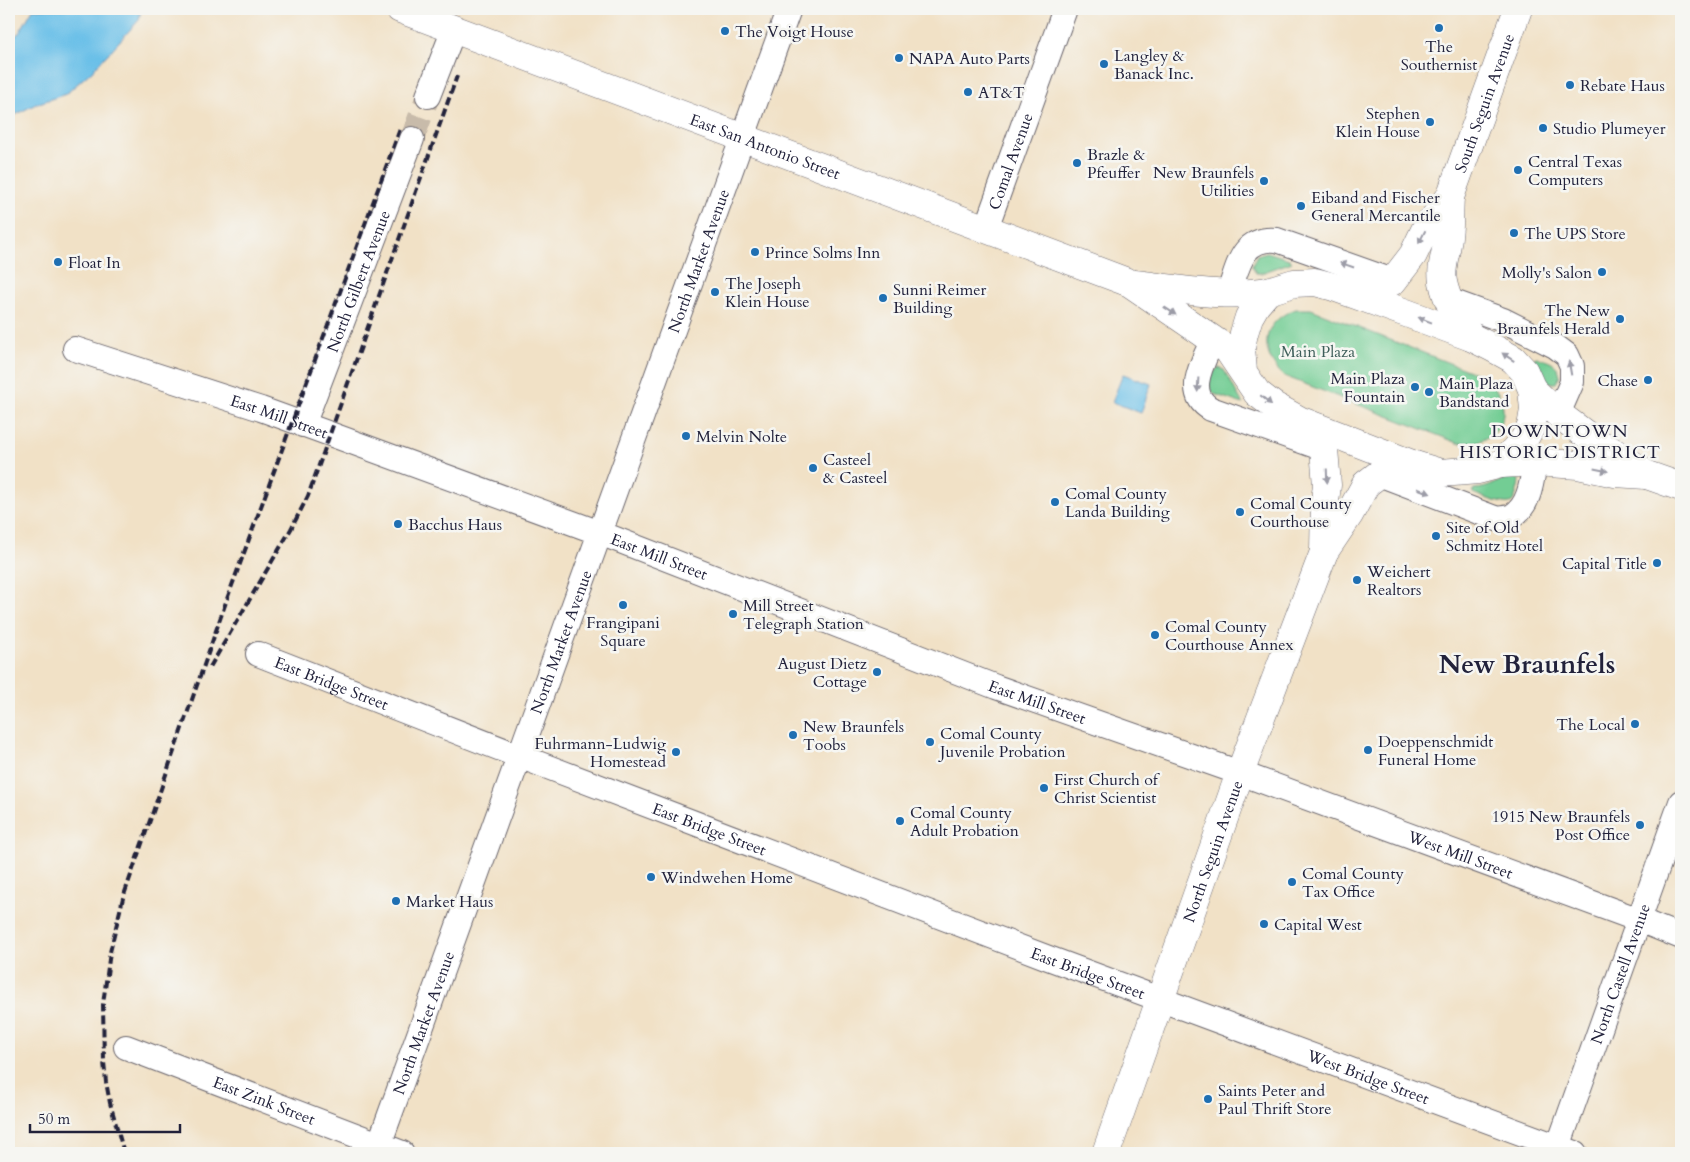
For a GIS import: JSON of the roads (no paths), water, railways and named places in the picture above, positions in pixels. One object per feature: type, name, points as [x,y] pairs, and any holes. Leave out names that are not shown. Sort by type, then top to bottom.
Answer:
[{"type":"main road","name":"East San Antonio Street","points":[[400,9],[1130,283],[1228,350],[1243,371]]},
{"type":"main road","name":"South Seguin Avenue","points":[[1471,337],[1458,319],[1448,300],[1443,281],[1442,267],[1448,237],[1450,197],[1518,9]]},
{"type":"main road","name":"South Seguin Avenue","points":[[1393,281],[1413,255],[1425,230],[1450,197]]},
{"type":"main road","points":[[1334,287],[1368,290],[1380,288],[1393,281]]},
{"type":"main road","points":[[1501,464],[1523,441],[1531,427],[1534,410],[1532,389],[1524,371],[1512,359],[1471,337],[1334,287],[1315,282],[1294,283],[1268,291],[1256,305],[1250,317],[1242,348],[1243,371],[1257,393],[1274,406],[1299,420],[1412,464],[1441,473],[1478,470],[1501,464],[1535,462],[1578,465],[1615,473],[1647,475]]},
{"type":"main road","name":"East San Antonio Street","points":[[1130,283],[1228,294],[1250,294],[1268,291]]},
{"type":"main road","points":[[1532,389],[1558,414],[1589,437],[1647,475],[1681,488]]},
{"type":"main road","points":[[1299,420],[1316,436],[1324,449]]},
{"type":"main road","name":"North Seguin Avenue","points":[[1324,449],[1327,485],[1324,552]]},
{"type":"main road","name":"North Seguin Avenue","points":[[1106,1153],[1240,773],[1324,552],[1349,515],[1366,484],[1379,474],[1412,464]]},
{"type":"street","name":"North Market Avenue","points":[[379,1145],[789,9]]},
{"type":"street","name":"Comal Avenue","points":[[986,228],[1065,9]]},
{"type":"street","points":[[428,96],[454,29]]},
{"type":"street","name":"North Gilbert Avenue","points":[[303,424],[412,139]]},
{"type":"street","points":[[1228,294],[1244,253],[1256,242],[1270,239],[1393,281]]},
{"type":"street","points":[[1448,300],[1503,320],[1555,346],[1566,355],[1572,366],[1572,382],[1558,414]]},
{"type":"street","points":[[1213,339],[1197,382],[1198,398],[1204,405],[1324,449]]},
{"type":"street","name":"East Mill Street","points":[[76,349],[261,409],[600,532],[975,678],[1240,773]]},
{"type":"street","points":[[1379,474],[1497,518],[1511,516],[1521,509],[1529,493],[1535,462]]},
{"type":"street","name":"East Bridge Street","points":[[258,654],[519,756],[1064,964],[1161,998]]},
{"type":"street","name":"West Mill Street","points":[[1240,773],[1639,920],[1681,938]]},
{"type":"street","name":"North Castell Avenue","points":[[1566,1150],[1639,920],[1681,802]]},
{"type":"street","name":"West Bridge Street","points":[[1161,998],[1566,1150]]},
{"type":"street","name":"East Zink Street","points":[[126,1047],[402,1153]]},
{"type":"water","points":[[33,9],[141,9],[139,20],[93,70],[66,94],[36,104],[9,118],[9,40],[19,33]]},
{"type":"water","points":[[1123,374],[1151,384],[1141,413],[1112,402]]},
{"type":"tunnel","points":[[412,139],[428,96]]},
{"type":"railway","points":[[210,667],[291,529],[308,496],[457,76]]},
{"type":"railway","points":[[124,1153],[106,1082],[103,1004],[110,952],[123,898],[227,599],[400,129]]},
{"type":"place","name":"The Southernist","points":[[1439,28]]},
{"type":"place","name":"The Voigt House","points":[[725,31]]},
{"type":"place","name":"NAPA Auto Parts","points":[[899,58]]},
{"type":"place","name":"Langley & Banack Inc.","points":[[1104,64]]},
{"type":"place","name":"Rebate Haus","points":[[1570,85]]},
{"type":"place","name":"AT&T","points":[[968,92]]},
{"type":"place","name":"Stephen Klein House","points":[[1430,122]]},
{"type":"place","name":"Studio Plumeyer","points":[[1543,128]]},
{"type":"place","name":"Brazle & Pfeuffer","points":[[1077,163]]},
{"type":"place","name":"Central Texas Computers","points":[[1518,170]]},
{"type":"place","name":"New Braunfels Utilities","points":[[1264,181]]},
{"type":"place","name":"Eiband and Fischer General Mercantile","points":[[1301,206]]},
{"type":"place","name":"The UPS Store","points":[[1514,233]]},
{"type":"place","name":"Prince Solms Inn","points":[[755,252]]},
{"type":"place","name":"Float In","points":[[58,262]]},
{"type":"place","name":"Molly's Salon","points":[[1602,272]]},
{"type":"place","name":"The Joseph Klein House","points":[[715,292]]},
{"type":"place","name":"Sunni Reimer Building","points":[[883,298]]},
{"type":"place","name":"The New Braunfels Herald","points":[[1620,319]]},
{"type":"place","name":"Chase","points":[[1648,380]]},
{"type":"place","name":"Main Plaza Fountain","points":[[1415,387]]},
{"type":"place","name":"Main Plaza Bandstand","points":[[1429,392]]},
{"type":"place","name":"Melvin Nolte","points":[[686,436]]},
{"type":"place","name":"Casteel & Casteel","points":[[813,468]]},
{"type":"place","name":"Comal County Landa Building","points":[[1055,502]]},
{"type":"place","name":"Comal County Courthouse","points":[[1240,512]]},
{"type":"place","name":"Bacchus Haus","points":[[398,524]]},
{"type":"place","name":"Site of Old Schmitz Hotel","points":[[1436,536]]},
{"type":"place","name":"Capital Title","points":[[1657,563]]},
{"type":"place","name":"Weichert Realtors","points":[[1357,580]]},
{"type":"place","name":"Frangipani Square","points":[[623,605]]},
{"type":"place","name":"Mill Street Telegraph Station","points":[[733,614]]},
{"type":"place","name":"Comal County Courthouse Annex","points":[[1155,635]]},
{"type":"place","name":"August Dietz Cottage","points":[[877,672]]},
{"type":"place","name":"The Local","points":[[1635,724]]},
{"type":"place","name":"New Braunfels Toobs","points":[[793,735]]},
{"type":"place","name":"Comal County Juvenile Probation","points":[[930,742]]},
{"type":"place","name":"Doeppenschmidt Funeral Home","points":[[1368,750]]},
{"type":"place","name":"Fuhrmann-Ludwig Homestead","points":[[676,752]]},
{"type":"place","name":"First Church of Christ Scientist","points":[[1044,788]]},
{"type":"place","name":"Comal County Adult Probation","points":[[900,821]]},
{"type":"place","name":"1915 New Braunfels Post Office","points":[[1640,825]]},
{"type":"place","name":"Windwehen Home","points":[[651,877]]},
{"type":"place","name":"Comal County Tax Office","points":[[1292,882]]},
{"type":"place","name":"Market Haus","points":[[396,901]]},
{"type":"place","name":"Capital West","points":[[1264,924]]},
{"type":"place","name":"Saints Peter and Paul Thrift Store","points":[[1208,1099]]},
{"type":"district","name":"DOWNTOWN HISTORIC DISTRICT","points":[[1560,441]]},
{"type":"district","name":"New Braunfels","points":[[1527,664]]},
{"type":"park label","name":"Main Plaza","points":[[1318,351]]}]
